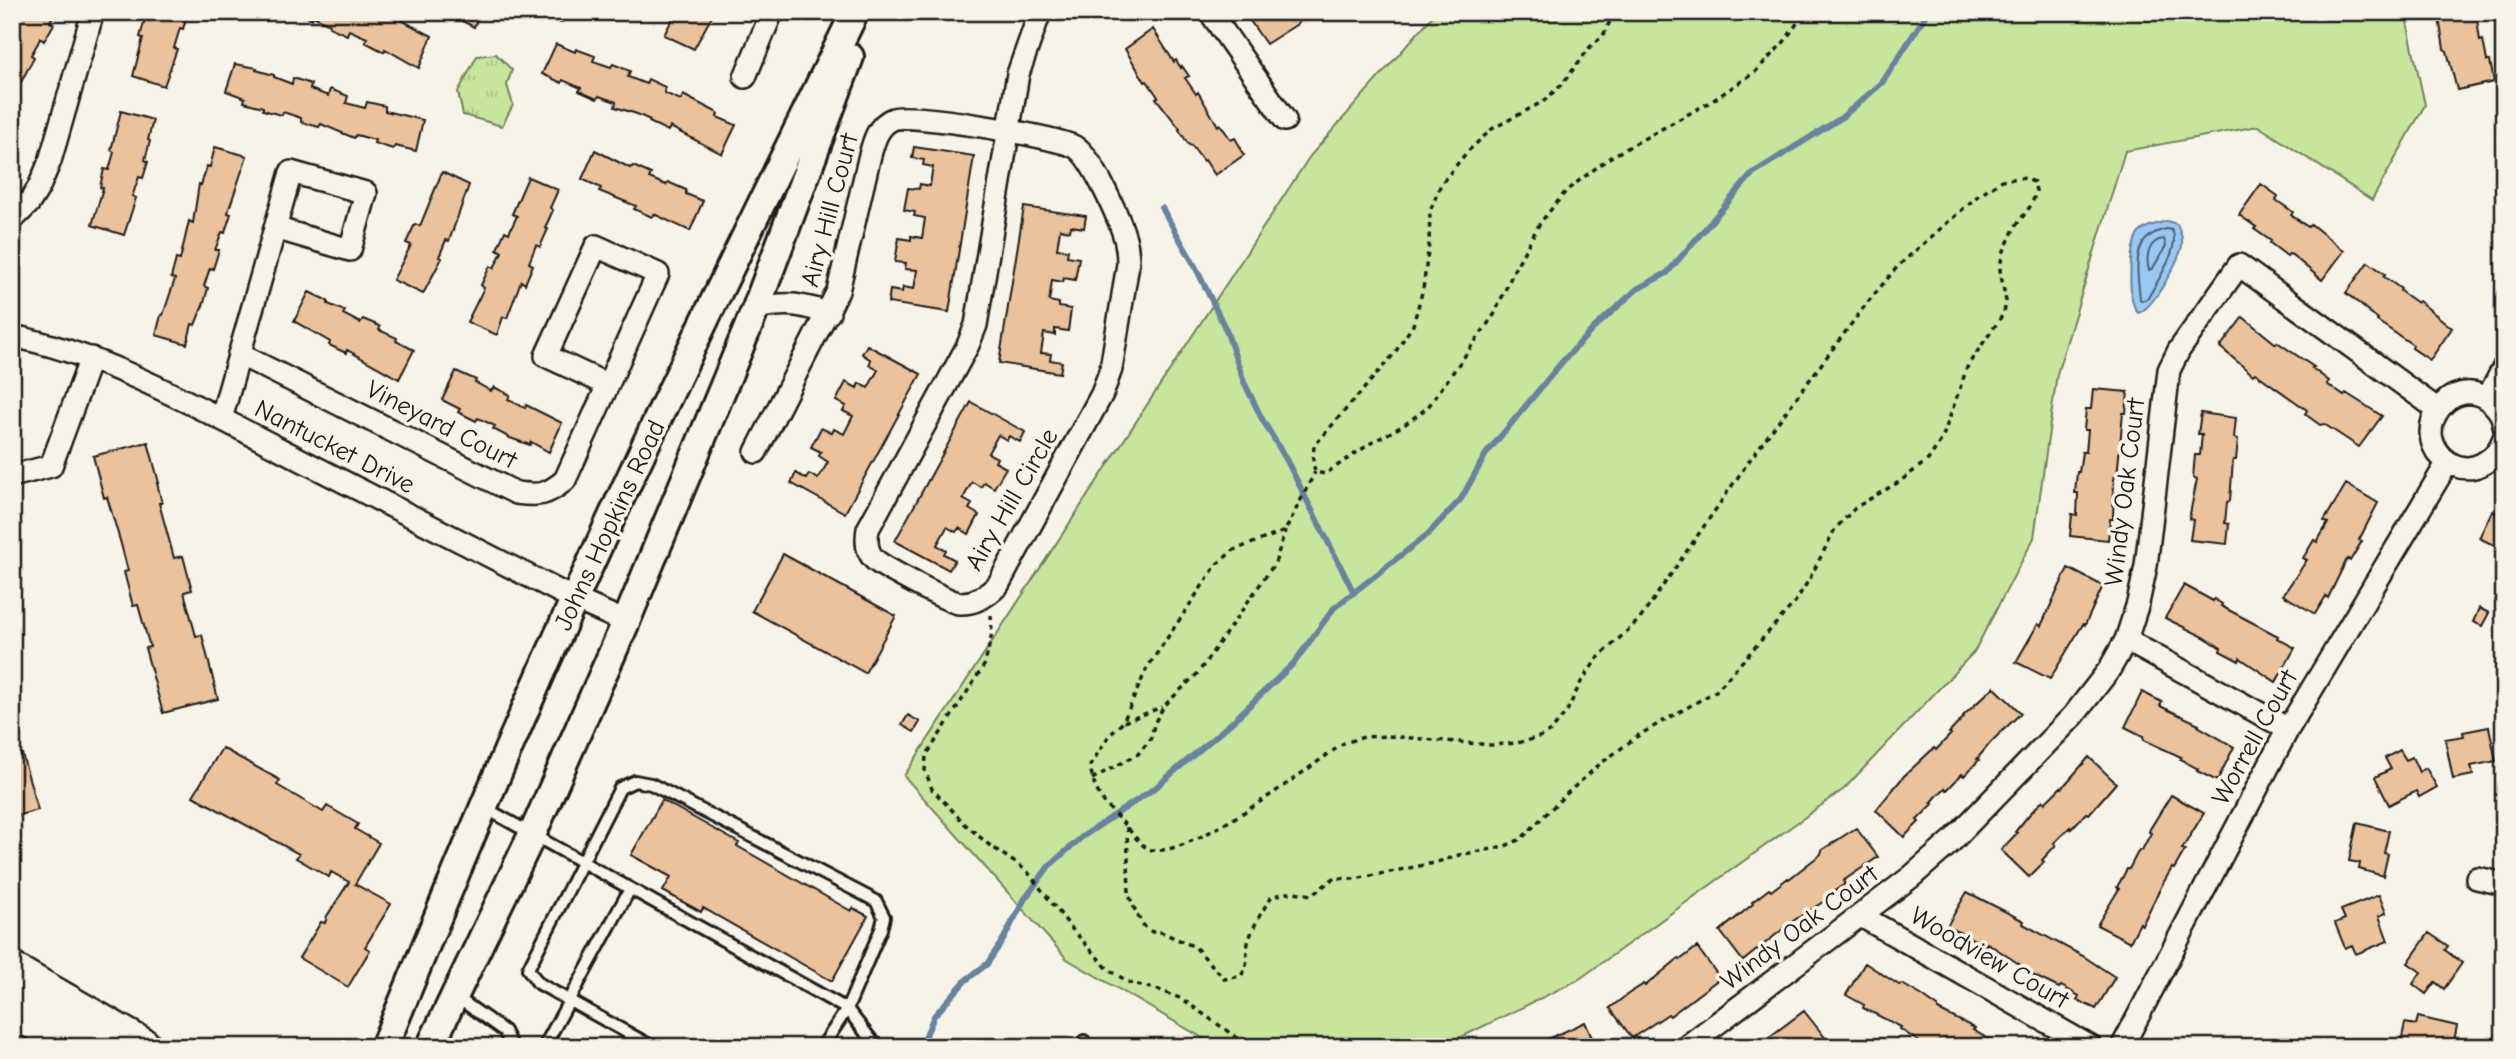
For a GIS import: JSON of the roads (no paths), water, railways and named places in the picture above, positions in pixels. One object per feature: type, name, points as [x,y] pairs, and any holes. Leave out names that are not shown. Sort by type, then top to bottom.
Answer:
[{"type":"highway","points":[[12,972],[142,1047]]},
{"type":"highway","points":[[12,1008],[82,1047]]},
{"type":"street","points":[[12,220],[29,203],[50,161],[93,12]]},
{"type":"street","points":[[745,77],[772,12]]},
{"type":"street","name":"Johns Hopkins Road","points":[[384,1047],[483,807],[574,599],[855,12]]},
{"type":"street","name":"Johns Hopkins Road","points":[[429,1047],[532,835],[626,622],[755,308],[867,12]]},
{"type":"street","name":"Airy Hill Circle","points":[[1009,132],[1062,141],[1079,149],[1091,162],[1123,233],[1128,264],[1111,369],[1102,394],[998,584],[987,596],[959,603],[941,597],[874,560],[866,541],[868,529],[968,345],[976,325],[1018,74],[1040,12]]},
{"type":"street","points":[[1210,12],[1285,120]]},
{"type":"street","name":"Airy Hill Court","points":[[756,452],[829,313],[845,269],[874,139],[883,126],[892,119],[917,117],[1009,132]]},
{"type":"street","points":[[221,419],[239,354],[275,228],[291,172],[366,193],[350,250],[275,228]]},
{"type":"street","name":"Vineyard Court","points":[[239,354],[516,493],[549,493],[565,480],[608,385],[658,274],[596,246],[546,356],[608,385]]},
{"type":"street","name":"Windy Oak Court","points":[[1686,1047],[1861,916],[1952,841],[2074,715],[2109,670],[2126,640],[2146,566],[2169,370],[2179,350],[2239,265],[2437,410]]},
{"type":"street","name":"Airy Hill Court","points":[[755,308],[796,303],[829,313]]},
{"type":"street","name":"Nantucket Drive","points":[[12,336],[49,344],[91,358],[221,419],[574,599],[626,622]]},
{"type":"street","points":[[12,477],[51,466],[91,358]]},
{"type":"street","points":[[2487,398],[2504,367]]},
{"type":"street","points":[[2502,447],[2490,461],[2478,466],[2463,467],[2448,462],[2436,450],[2431,438],[2431,422],[2437,410],[2448,399],[2460,394],[2473,394],[2487,398],[2498,408],[2504,425]]},
{"type":"street","name":"Worrell Court","points":[[2122,1047],[2288,729],[2448,462]]},
{"type":"street","points":[[2126,640],[2288,729]]},
{"type":"street","points":[[2477,878],[2504,884]]},
{"type":"street","name":"Woodview Court","points":[[1861,916],[2091,1047]]},
{"type":"lane","points":[[653,1047],[538,983],[528,968],[620,788],[635,781],[651,784],[876,901],[884,917],[881,929],[847,1009],[822,1047]]},
{"type":"lane","points":[[483,807],[847,1009],[876,1046]]},
{"type":"lane","points":[[544,1047],[630,889]]},
{"type":"lane","points":[[454,995],[504,1031],[512,1047]]},
{"type":"water","points":[[2167,221],[2177,224],[2182,237],[2181,250],[2156,296],[2138,313],[2134,307],[2131,287],[2134,243],[2143,230]]},
{"type":"waterway","points":[[921,1047],[934,1016],[966,980],[987,964],[1024,900],[1049,866],[1082,837],[1155,788],[1231,723],[1294,663],[1334,608],[1428,534],[1461,499],[1486,454],[1593,329],[1637,289],[1667,273],[1753,173],[1841,118],[1882,83],[1928,12]]},
{"type":"waterway","points":[[1162,208],[1195,266],[1226,330],[1244,382],[1262,419],[1286,459],[1354,593]]}]
